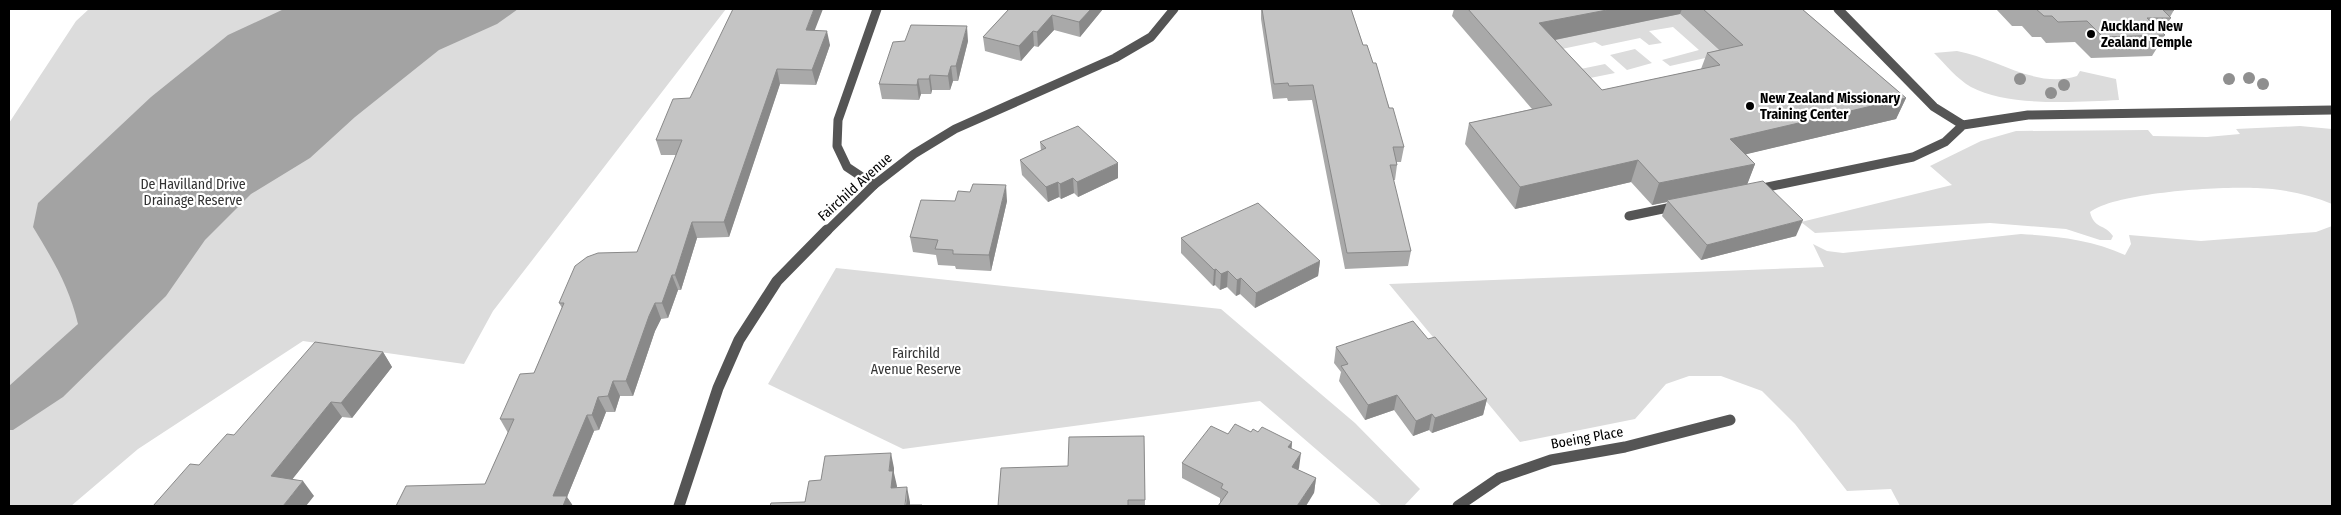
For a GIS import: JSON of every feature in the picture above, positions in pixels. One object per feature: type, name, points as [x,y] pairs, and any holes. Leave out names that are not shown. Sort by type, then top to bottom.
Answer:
[{"type":"street","points":[[874,185],[847,167],[837,146],[838,120],[877,9]]},
{"type":"street","name":"Fairchild Avenue","points":[[679,506],[718,388],[739,340],[777,281],[874,185],[914,154],[954,129],[1107,62],[1151,37],[1162,26],[1174,9]]},
{"type":"street","points":[[1838,9],[1934,107],[1963,125]]},
{"type":"street","points":[[1747,192],[1912,157],[1944,142],[1963,125],[2028,115],[2332,110]]},
{"type":"street","points":[[1630,216],[1688,204]]},
{"type":"street","name":"Boeing Place","points":[[1458,506],[1499,478],[1551,460],[1625,447],[1730,420]]},
{"type":"green space","name":"De Havilland Drive Drainage Reserve","points":[[89,9],[726,9],[493,311],[464,364],[303,341],[138,449],[71,506],[9,506],[9,123],[76,21]]},
{"type":"green space","points":[[1680,14],[1723,54],[1670,66],[1662,60],[1699,50],[1673,27],[1649,31],[1662,43],[1649,45],[1640,38],[1602,46],[1595,42],[1543,53],[1535,44]]},
{"type":"green space","points":[[1635,49],[1652,63],[1627,70],[1610,55]]},
{"type":"green space","points":[[1957,51],[2031,76],[2046,79],[2077,76],[2080,71],[2116,79],[2119,100],[2043,102],[2004,98],[1986,93],[1971,87],[1961,80],[1934,53]]},
{"type":"green space","points":[[1605,64],[1615,73],[1570,82],[1561,73]]},
{"type":"green space","points":[[2300,126],[2332,129],[2332,204],[2314,197],[2257,188],[2196,189],[2145,195],[2103,205],[2090,212],[2094,221],[2113,236],[2111,240],[2100,240],[2066,229],[1990,223],[1815,233],[1801,222],[1952,185],[1930,166],[1981,141],[2016,131],[2148,130],[2153,136],[2207,137],[2240,134],[2236,129]]},
{"type":"green space","points":[[2332,226],[2332,506],[1900,506],[1891,489],[1847,491],[1795,424],[1762,391],[1721,376],[1689,376],[1666,384],[1635,419],[1520,442],[1389,284],[1824,267],[1813,244],[1827,251],[1843,253],[2021,234],[2074,240],[2100,246],[2125,255],[2131,244],[2129,235],[2201,241],[2316,232]]},
{"type":"green space","name":"Fairchild Avenue Reserve","points":[[836,268],[1221,309],[1355,423],[1420,489],[1404,506],[1382,506],[1260,401],[903,449],[768,384]]},
{"type":"shaded area","points":[[284,9],[518,9],[497,24],[439,50],[355,117],[310,158],[251,194],[205,240],[166,296],[63,397],[13,430],[9,430],[9,386],[78,324],[65,285],[33,227],[38,203],[151,97],[228,35]]},
{"type":"building","points":[[733,9],[814,9],[806,30],[827,31],[812,70],[777,69],[724,222],[692,222],[675,275],[672,275],[662,303],[655,303],[626,381],[613,381],[608,396],[598,397],[592,415],[587,415],[553,496],[567,496],[563,506],[396,506],[406,486],[485,484],[514,419],[500,419],[520,374],[534,373],[564,303],[559,303],[575,266],[587,257],[598,253],[637,252],[682,140],[656,140],[673,99],[690,98]]},
{"type":"building","points":[[1009,9],[1091,9],[1079,22],[1052,15],[1037,32],[1033,31],[1019,46],[983,37]]},
{"type":"building","points":[[1262,9],[1351,9],[1363,45],[1367,45],[1373,63],[1376,63],[1389,108],[1393,108],[1404,147],[1393,147],[1397,165],[1390,165],[1411,251],[1347,253],[1313,85],[1289,86],[1288,83],[1274,84]]},
{"type":"building","name":"New Zealand Missionary Training Center","points":[[1468,9],[1612,9],[1539,23],[1602,90],[1720,65],[1707,53],[1743,45],[1703,9],[1802,9],[1906,98],[1730,139],[1755,164],[1659,183],[1638,160],[1520,187],[1469,123],[1552,105]]},
{"type":"building","points":[[2036,9],[2174,10],[2163,10],[2171,18],[2147,18],[2165,35],[2103,37],[2087,21],[2058,22],[2052,16],[2044,16]]},
{"type":"building","points":[[911,25],[967,26],[956,66],[951,66],[948,76],[930,75],[929,79],[918,79],[917,85],[879,84],[893,42],[905,41]]},
{"type":"building","points":[[1078,126],[1118,163],[1077,182],[1073,178],[1060,184],[1058,182],[1046,187],[1020,160],[1046,148],[1040,142]]},
{"type":"building","points":[[1763,181],[1803,220],[1707,245],[1667,200]]},
{"type":"building","points":[[973,184],[1006,185],[989,255],[953,254],[953,250],[935,249],[938,240],[910,237],[921,200],[955,201],[958,191],[970,192]]},
{"type":"building","points":[[1258,203],[1320,261],[1256,293],[1241,278],[1237,280],[1228,271],[1221,274],[1216,269],[1214,270],[1181,238]]},
{"type":"building","points":[[1413,321],[1428,339],[1435,337],[1487,399],[1435,418],[1432,414],[1416,421],[1397,395],[1368,405],[1341,366],[1348,364],[1336,347]]},
{"type":"building","points":[[315,342],[383,352],[341,403],[331,402],[271,476],[303,481],[283,506],[153,506],[190,464],[199,465],[227,434],[234,435]]},
{"type":"building","points":[[1235,424],[1251,432],[1253,429],[1258,432],[1262,427],[1292,442],[1288,447],[1301,453],[1292,467],[1316,478],[1297,506],[1218,506],[1228,492],[1221,488],[1223,484],[1182,463],[1211,426],[1228,434]]},
{"type":"building","points":[[1144,436],[1145,500],[1128,500],[1128,506],[998,506],[1001,468],[1068,466],[1069,437]]},
{"type":"building","points":[[891,453],[889,471],[893,471],[891,488],[907,487],[905,505],[922,506],[770,506],[771,503],[805,502],[809,481],[821,480],[825,456]]},
{"type":"place","name":"Auckland New Zealand Temple","points":[[2091,34]]},
{"type":"place","name":"New Zealand Missionary Training Center","points":[[1750,106]]}]
